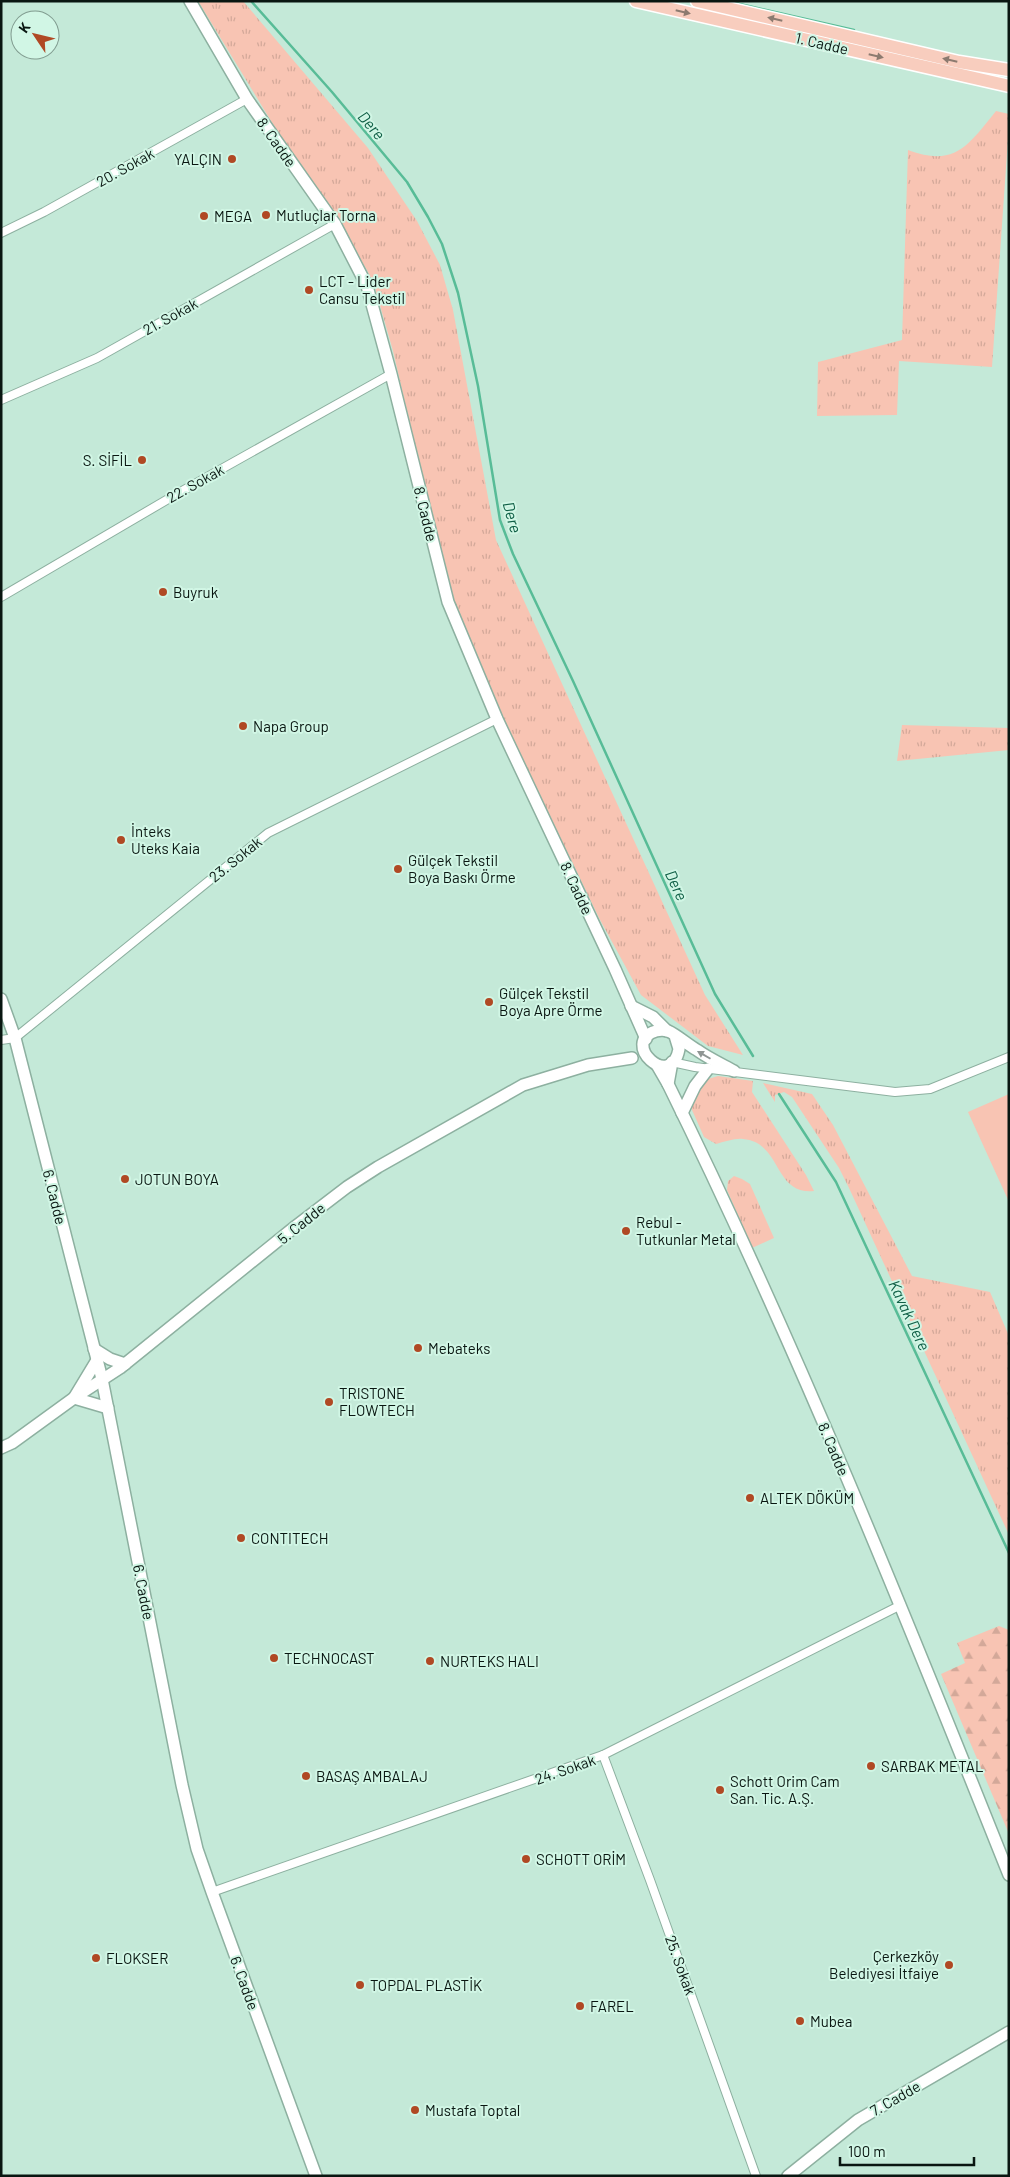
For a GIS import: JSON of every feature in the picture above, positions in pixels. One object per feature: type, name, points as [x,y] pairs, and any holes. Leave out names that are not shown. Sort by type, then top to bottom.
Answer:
[{"type":"main road","name":"1. Cadde","points":[[636,1],[1009,86]]},
{"type":"main road","name":"1. Cadde","points":[[697,1],[959,62],[1009,70]]},
{"type":"street","name":"8. Cadde","points":[[190,1],[247,99],[335,224],[367,286],[448,602],[497,720],[631,1006],[645,1044]]},
{"type":"street","name":"20. Sokak","points":[[1,232],[44,212],[247,99]]},
{"type":"street","name":"21. Sokak","points":[[1,400],[97,358],[335,224]]},
{"type":"street","name":"22. Sokak","points":[[1,597],[175,494],[391,374]]},
{"type":"street","name":"23. Sokak","points":[[15,1038],[268,833],[497,720]]},
{"type":"street","name":"6. Cadde","points":[[1,999],[15,1038],[102,1379],[182,1785],[198,1849],[316,2176]]},
{"type":"street","points":[[631,1006],[653,1017],[671,1034],[734,1071]]},
{"type":"street","points":[[668,1084],[672,1062],[679,1050],[671,1034],[658,1030],[632,1058],[654,1064],[667,1065],[672,1062],[708,1069],[896,1092],[930,1089],[1009,1057]]},
{"type":"street","points":[[1,1040],[15,1038]]},
{"type":"street","points":[[645,1044],[645,1055],[654,1064]]},
{"type":"street","name":"5. Cadde","points":[[1,1448],[12,1443],[125,1364],[296,1226],[347,1187],[378,1167],[523,1085],[588,1065],[632,1058]]},
{"type":"street","name":"8. Cadde","points":[[654,1064],[668,1084],[738,1230],[901,1605],[1009,1875]]},
{"type":"street","points":[[682,1112],[695,1086],[708,1069]]},
{"type":"street","points":[[108,1408],[74,1398],[96,1354],[125,1364]]},
{"type":"street","name":"24. Sokak","points":[[212,1892],[603,1755],[901,1605]]},
{"type":"street","name":"25. Sokak","points":[[603,1755],[756,2176]]},
{"type":"street","name":"7. Cadde","points":[[788,2176],[858,2120],[1009,2032]]},
{"type":"green space","points":[[198,1],[243,1],[368,148],[417,221],[440,265],[453,310],[496,540],[705,995],[743,1055],[708,1046],[641,995],[599,918],[508,729],[451,602],[393,351],[375,288],[367,270],[302,172]]},
{"type":"green space","points":[[996,111],[1009,114],[1009,125],[992,367],[899,361],[897,415],[817,416],[818,362],[902,340],[908,150],[924,155],[938,156],[960,150],[978,134]]},
{"type":"green space","points":[[902,725],[1009,728],[1009,750],[897,761]]},
{"type":"green space","points":[[718,1076],[753,1081],[752,1092],[806,1175],[814,1191],[801,1190],[791,1185],[765,1149],[756,1142],[740,1139],[716,1144],[704,1137],[692,1110],[692,1105],[705,1080]]},
{"type":"green space","points":[[763,1083],[812,1094],[833,1125],[912,1276],[990,1292],[1009,1336],[1009,1535],[839,1168],[792,1097],[784,1092],[775,1095],[775,1102]]},
{"type":"green space","points":[[1009,1094],[1009,1202],[968,1112]]},
{"type":"green space","points":[[734,1176],[750,1184],[774,1238],[752,1248],[727,1190],[728,1181]]},
{"type":"green space","points":[[999,1626],[1009,1630],[1009,1834],[941,1674],[965,1663],[957,1643]]},
{"type":"waterway","name":"Dere","points":[[251,1],[332,92],[407,182],[442,244],[458,293],[478,386],[500,520],[513,554],[573,681],[715,994],[753,1056]]},
{"type":"waterway","points":[[727,1],[854,30]]},
{"type":"waterway","name":"Kavak Dere","points":[[779,1094],[836,1182],[1009,1553]]},
{"type":"place","name":"YALÇIN","points":[[232,159]]},
{"type":"place","name":"Mutluçlar Torna","points":[[266,215]]},
{"type":"place","name":"MEGA","points":[[204,216]]},
{"type":"place","name":"LCT - Lider Cansu Tekstil","points":[[309,290]]},
{"type":"place","name":"S. SİFİL","points":[[142,460]]},
{"type":"place","name":"Buyruk","points":[[163,592]]},
{"type":"place","name":"Napa Group","points":[[243,726]]},
{"type":"place","name":"İnteks Uteks Kaia","points":[[121,840]]},
{"type":"place","name":"Gülçek Tekstil Boya Baskı Örme","points":[[398,869]]},
{"type":"place","name":"Gülçek Tekstil Boya Apre Örme","points":[[489,1002]]},
{"type":"place","name":"JOTUN BOYA","points":[[125,1179]]},
{"type":"place","name":"Rebul - Tutkunlar Metal","points":[[626,1231]]},
{"type":"place","name":"Mebateks","points":[[418,1348]]},
{"type":"place","name":"TRISTONE FLOWTECH","points":[[329,1402]]},
{"type":"place","name":"ALTEK DÖKÜM","points":[[750,1498]]},
{"type":"place","name":"CONTITECH","points":[[241,1538]]},
{"type":"place","name":"TECHNOCAST","points":[[274,1658]]},
{"type":"place","name":"NURTEKS HALI","points":[[430,1661]]},
{"type":"place","name":"SARBAK METAL","points":[[871,1766]]},
{"type":"place","name":"BASAŞ AMBALAJ","points":[[306,1776]]},
{"type":"place","name":"Schott Orim Cam San. Tic. A.Ş.","points":[[720,1790]]},
{"type":"place","name":"SCHOTT ORİM","points":[[526,1859]]},
{"type":"place","name":"FLOKSER","points":[[96,1958]]},
{"type":"place","name":"Çerkezköy Belediyesi İtfaiye","points":[[949,1965]]},
{"type":"place","name":"TOPDAL PLASTİK","points":[[360,1985]]},
{"type":"place","name":"FAREL","points":[[580,2006]]},
{"type":"place","name":"Mubea","points":[[800,2021]]},
{"type":"place","name":"Mustafa Toptal","points":[[415,2110]]}]
